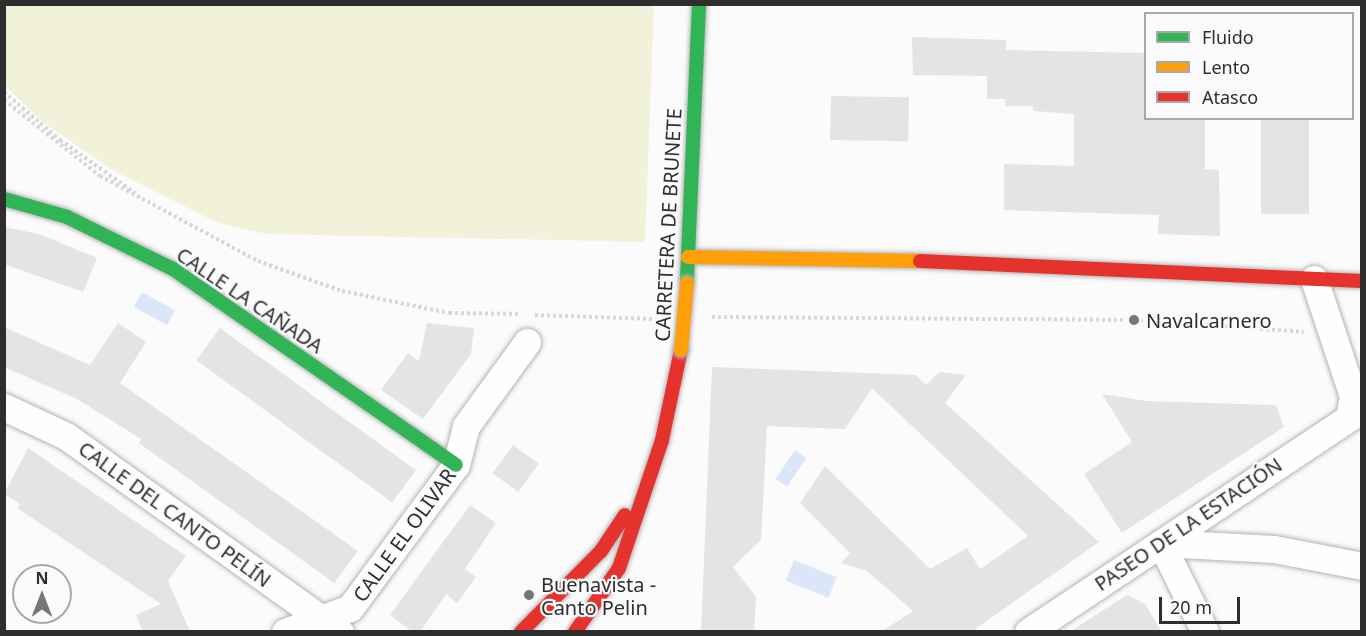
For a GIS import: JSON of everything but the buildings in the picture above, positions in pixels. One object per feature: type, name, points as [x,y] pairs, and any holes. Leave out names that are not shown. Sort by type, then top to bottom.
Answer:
[{"type":"street","name":"CARRETERA DE BRUNETE","points":[[575,632],[619,568],[650,479],[681,350],[687,284],[699,4]]},
{"type":"street","name":"CALLE LA CAÑADA","points":[[4,199],[68,217],[173,269],[456,465]]},
{"type":"street","points":[[688,257],[966,262],[1362,281]]},
{"type":"street","points":[[1314,279],[1353,396],[1355,418]]},
{"type":"street","name":"CALLE EL OLIVAR","points":[[285,632],[329,624],[350,608],[456,465],[466,426],[527,342]]},
{"type":"street","name":"CALLE DEL CANTO PELÍN","points":[[4,407],[66,436],[329,624]]},
{"type":"street","name":"PASEO DE LA ESTACIÓN","points":[[1028,632],[1355,418]]},
{"type":"street","name":"CARRETERA DE BRUNETE","points":[[521,632],[601,551],[650,479]]},
{"type":"street","points":[[1204,632],[1161,543],[1274,549],[1362,566]]},
{"type":"path","points":[[4,92],[60,140],[153,205]]},
{"type":"path","points":[[4,100],[100,176],[258,261],[342,291],[449,313],[661,319]]},
{"type":"path","points":[[700,318],[1134,320],[1331,334]]},
{"type":"green space","points":[[4,5],[654,5],[645,242],[267,234],[218,223],[112,170],[43,122],[5,86]]},
{"type":"water","points":[[142,292],[175,310],[167,325],[134,307]]},
{"type":"water","points":[[795,450],[807,458],[787,487],[775,479]]},
{"type":"water","points":[[794,560],[837,577],[828,598],[786,580]]},
{"type":"traffic: fast","points":[[687,279],[699,4]]},
{"type":"traffic: fast","points":[[4,199],[67,217],[173,269],[456,465]]},
{"type":"traffic: slow","points":[[688,257],[920,261]]},
{"type":"traffic: slow","points":[[681,350],[687,283]]},
{"type":"traffic: jam","points":[[920,261],[1362,281]]},
{"type":"traffic: jam","points":[[575,632],[619,568],[662,440],[681,350]]},
{"type":"traffic: jam","points":[[521,632],[601,551],[625,515]]},
{"type":"place","name":"Navalcarnero","points":[[1134,320]]},
{"type":"place","name":"Buenavista - Canto Pelin","points":[[529,595]]}]
